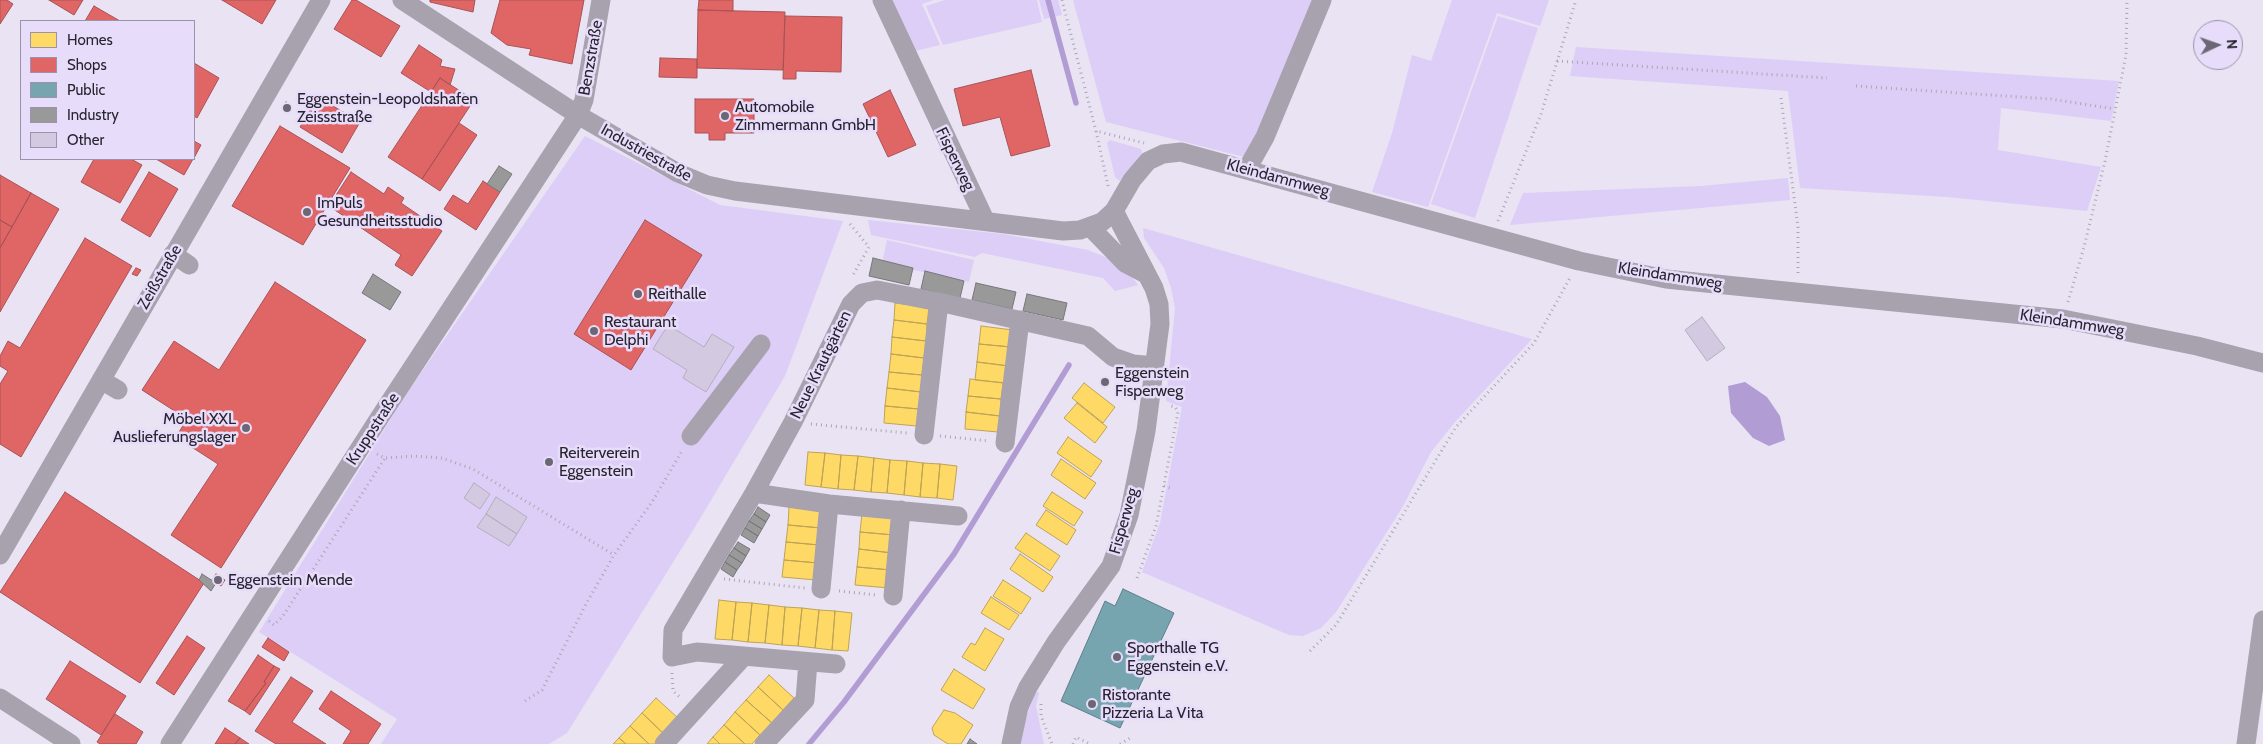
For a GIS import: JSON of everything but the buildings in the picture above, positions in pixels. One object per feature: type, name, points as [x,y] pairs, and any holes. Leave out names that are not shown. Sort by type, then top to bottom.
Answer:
[{"type":"street","name":"Zeißstraße","points":[[0,554],[321,0]]},
{"type":"street","name":"Industriestraße","points":[[402,0],[578,115],[678,174],[707,185],[836,203],[985,220]]},
{"type":"street","name":"Benzstraße","points":[[578,115],[584,100],[601,0]]},
{"type":"street","name":"Fisperweg","points":[[882,0],[985,220]]},
{"type":"street","points":[[1247,169],[1266,136],[1322,0]]},
{"type":"street","name":"Kruppstraße","points":[[170,744],[362,445],[578,115]]},
{"type":"street","name":"Kleindammweg","points":[[1114,211],[1132,180],[1148,161],[1162,154],[1181,152],[1579,261],[1666,279],[2063,319],[2197,346],[2263,363]]},
{"type":"street","points":[[985,220],[1063,231],[1091,228],[1102,222],[1114,211]]},
{"type":"street","name":"Fisperweg","points":[[1011,744],[1019,708],[1028,687],[1056,642],[1111,566],[1120,545],[1132,496],[1155,366],[1160,324],[1159,304],[1154,288],[1114,211]]},
{"type":"street","points":[[1091,228],[1125,263],[1146,274]]},
{"type":"street","points":[[173,254],[190,265]]},
{"type":"street","name":"Neue Krautgärten","points":[[672,657],[673,630],[754,493],[793,422],[850,304],[862,293],[877,290],[1088,336],[1113,357],[1133,364],[1155,366]]},
{"type":"street","points":[[924,435],[939,302]]},
{"type":"street","points":[[1005,442],[1020,320]]},
{"type":"street","points":[[691,436],[761,344]]},
{"type":"street","points":[[101,380],[118,390]]},
{"type":"street","points":[[754,493],[829,504],[958,516]]},
{"type":"street","points":[[822,589],[829,504]]},
{"type":"street","points":[[893,596],[901,510]]},
{"type":"street","points":[[2246,744],[2263,620]]},
{"type":"street","points":[[672,657],[697,652],[836,664]]},
{"type":"street","points":[[664,744],[744,656]]},
{"type":"street","points":[[764,744],[805,700],[808,662]]},
{"type":"street","points":[[0,698],[72,744]]},
{"type":"path","points":[[1062,0],[1096,131],[1114,211]]},
{"type":"path","points":[[1491,237],[1541,114],[1576,0]]},
{"type":"path","points":[[2063,319],[2084,247],[2126,55],[2127,0]]},
{"type":"path","points":[[1557,61],[1827,78]]},
{"type":"path","points":[[1856,86],[2051,99],[2115,109]]},
{"type":"path","points":[[1781,98],[1798,227],[1800,263],[1796,292]]},
{"type":"path","points":[[1096,131],[1153,145]]},
{"type":"path","points":[[836,203],[855,232],[869,246],[853,275],[862,293]]},
{"type":"path","points":[[1310,651],[1336,626],[1456,427],[1534,343],[1579,261]]},
{"type":"path","points":[[1137,578],[1156,526],[1178,412],[1176,407],[1150,401]]},
{"type":"path","points":[[793,422],[1005,442]]},
{"type":"path","points":[[525,701],[542,690],[586,604],[614,555],[652,502],[691,436]]},
{"type":"path","points":[[362,445],[385,458],[414,456],[442,458],[473,469],[614,555]]},
{"type":"path","points":[[283,616],[385,458]]},
{"type":"path","points":[[1164,486],[1173,489]]},
{"type":"path","points":[[704,577],[893,596]]},
{"type":"path","points":[[672,657],[673,691],[695,710]]},
{"type":"path","points":[[1042,700],[1041,716],[1052,744]]},
{"type":"path","points":[[1073,744],[1076,737],[1090,744]]},
{"type":"path","points":[[1120,744],[1132,737]]},
{"type":"shaded area","points":[[892,0],[934,0],[922,4],[940,45],[915,51]]},
{"type":"shaded area","points":[[945,0],[1037,0],[1042,22],[943,45],[926,6]]},
{"type":"shaded area","points":[[1039,0],[1058,0],[1062,15],[1044,19]]},
{"type":"shaded area","points":[[1073,0],[1314,0],[1255,146],[1244,157],[1106,122]]},
{"type":"shaded area","points":[[1452,0],[1549,0],[1540,26],[1497,13],[1428,207],[1372,192],[1392,133],[1412,55],[1431,61]]},
{"type":"shaded area","points":[[1498,16],[1538,28],[1475,218],[1431,204]]},
{"type":"shaded area","points":[[1576,47],[2119,81],[2111,121],[2001,108],[1998,150],[2101,167],[2087,211],[1947,197],[1800,188],[1788,91],[1570,76]]},
{"type":"shaded area","name":"Reiterverein Eggenstein","points":[[585,136],[720,205],[843,221],[785,376],[695,527],[567,733],[549,744],[381,744],[397,719],[259,632],[405,396]]},
{"type":"shaded area","points":[[1110,140],[1141,149],[1142,153],[1120,181],[1115,177],[1107,143]]},
{"type":"shaded area","points":[[1788,178],[1790,200],[1510,225],[1523,193],[1701,186]]},
{"type":"shaded area","points":[[868,220],[1003,234],[1088,250],[1110,259],[1128,272],[1138,285],[1115,291],[1103,278],[982,253],[975,257],[871,235]]},
{"type":"shaded area","points":[[1143,228],[1532,339],[1455,422],[1431,452],[1402,508],[1336,612],[1321,628],[1303,636],[1289,635],[1142,572],[1160,523],[1182,407],[1166,401],[1175,308],[1171,288],[1164,268],[1144,238]]},
{"type":"shaded area","points":[[887,240],[974,260],[969,282],[882,263]]},
{"type":"shaded area","points":[[1745,382],[1767,397],[1780,416],[1785,440],[1769,446],[1753,438],[1731,413],[1728,386]]},
{"type":"shaded area","points":[[1036,691],[1039,693],[1036,706],[1044,744],[1020,744],[1022,729]]},
{"type":"waterway","points":[[1048,0],[1076,103]]},
{"type":"waterway","points":[[809,744],[844,702],[954,554],[1069,365]]},
{"type":"place","name":"Eggenstein-Leopoldshafen Zeissstraße","points":[[287,108]]},
{"type":"place","name":"Automobile Zimmermann GmbH","points":[[725,116]]},
{"type":"place","name":"ImPuls Gesundheitsstudio","points":[[307,212]]},
{"type":"place","name":"Reithalle","points":[[638,294]]},
{"type":"place","name":"Restaurant Delphi","points":[[594,331]]},
{"type":"place","name":"Eggenstein Fisperweg","points":[[1105,382]]},
{"type":"place","name":"Möbel XXL Auslieferungslager","points":[[246,428]]},
{"type":"place","name":"Reiterverein Eggenstein","points":[[549,462]]},
{"type":"place","name":"Eggenstein Mende","points":[[218,580]]},
{"type":"place","name":"Sporthalle TG Eggenstein e.V.","points":[[1117,657]]},
{"type":"place","name":"Ristorante Pizzeria La Vita","points":[[1092,704]]}]
